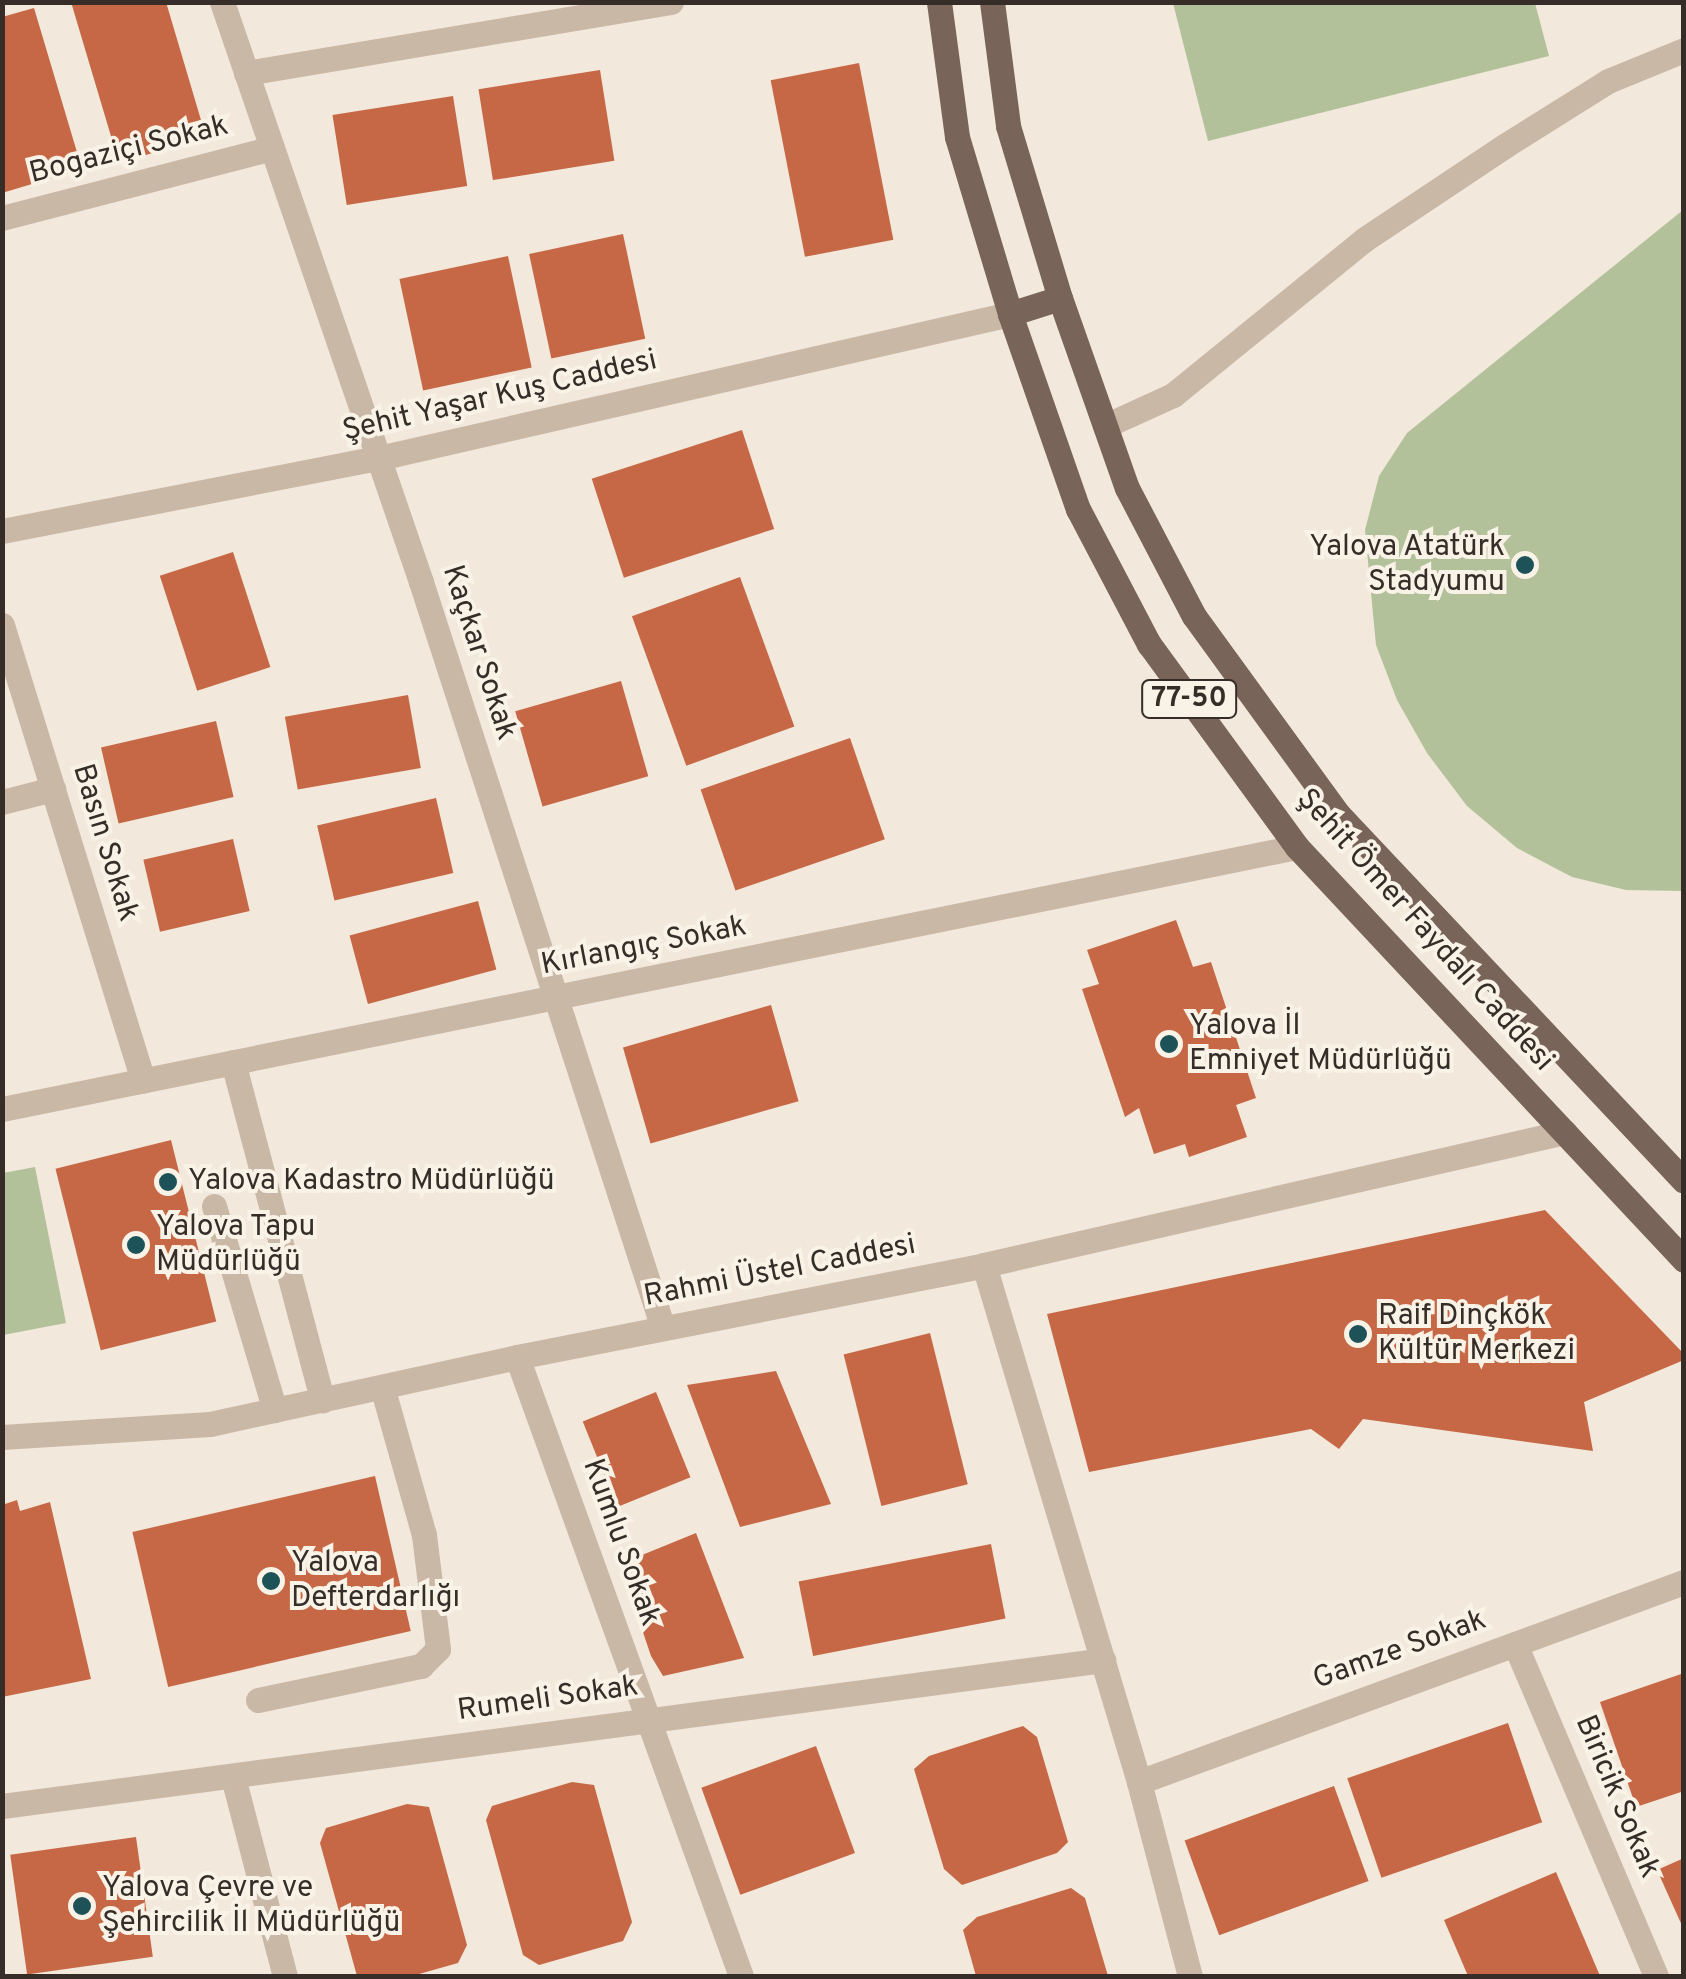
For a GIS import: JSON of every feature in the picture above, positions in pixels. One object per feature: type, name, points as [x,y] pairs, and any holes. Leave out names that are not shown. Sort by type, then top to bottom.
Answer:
[{"type":"main road","name":"Şehit Ömer Faydalı Caddesi","points":[[938,2],[957,137],[1010,314],[1078,509],[1149,644],[1298,848],[1684,1260]]},
{"type":"main road","name":"Şehit Ömer Faydalı Caddesi","points":[[992,2],[1008,126],[1060,298],[1126,488],[1194,616],[1338,814],[1684,1180]]},
{"type":"main road","points":[[1010,314],[1060,298]]},
{"type":"street","name":"Kaçkar Sokak","points":[[222,2],[379,458],[663,1328]]},
{"type":"street","points":[[246,73],[532,14],[671,2]]},
{"type":"street","points":[[1106,426],[1173,395],[1365,239],[1506,144],[1608,81],[1684,50]]},
{"type":"street","name":"Bogaziçi Sokak","points":[[2,218],[272,148]]},
{"type":"street","name":"Şehit Yaşar Kuş Caddesi","points":[[2,532],[379,458],[1010,314]]},
{"type":"street","name":"Basın Sokak","points":[[2,625],[143,1081]]},
{"type":"street","points":[[2,802],[53,789]]},
{"type":"street","name":"Kırlangıç Sokak","points":[[2,1109],[1298,848]]},
{"type":"street","points":[[233,1062],[322,1400]]},
{"type":"street","name":"Rahmi Üstel Caddesi","points":[[2,1437],[210,1424],[517,1357],[984,1265],[1564,1132]]},
{"type":"street","points":[[214,1206],[274,1410]]},
{"type":"street","points":[[984,1265],[1139,1782],[1190,1976]]},
{"type":"street","name":"Kumlu Sokak","points":[[517,1357],[742,1976]]},
{"type":"street","points":[[258,1700],[421,1666],[438,1648],[424,1535],[382,1386]]},
{"type":"street","name":"Gamze Sokak","points":[[1139,1782],[1684,1582]]},
{"type":"street","name":"Biricik Sokak","points":[[1516,1644],[1656,1976]]},
{"type":"street","name":"Rumeli Sokak","points":[[2,1806],[1103,1660]]},
{"type":"street","points":[[233,1777],[285,1976]]},
{"type":"green space","points":[[1173,3],[1535,3],[1549,56],[1208,141]]},
{"type":"green space","name":"Yalova Atatürk Stadyumu","points":[[1683,210],[1683,891],[1626,890],[1572,877],[1517,848],[1467,806],[1427,753],[1397,700],[1376,645],[1365,530],[1379,476],[1407,433]]},
{"type":"green space","points":[[35,1167],[66,1323],[3,1335],[3,1173]]},
{"type":"building","points":[[71,2],[166,2],[206,137],[119,163]]},
{"type":"building","points":[[34,8],[82,169],[2,193],[2,17]]},
{"type":"building","points":[[859,63],[893,240],[805,257],[771,80]]},
{"type":"building","points":[[600,70],[614,161],[493,180],[479,89]]},
{"type":"building","points":[[453,96],[467,186],[347,205],[333,115]]},
{"type":"building","points":[[623,234],[645,339],[551,359],[529,254]]},
{"type":"building","points":[[508,256],[532,368],[423,391],[399,279]]},
{"type":"building","points":[[742,430],[774,529],[624,578],[592,479]]},
{"type":"building","points":[[233,552],[270,667],[197,691],[160,576]]},
{"type":"building","points":[[740,577],[794,726],[686,766],[632,616]]},
{"type":"building","points":[[621,681],[648,776],[543,806],[515,711]]},
{"type":"building","points":[[408,695],[421,768],[298,790],[285,717]]},
{"type":"building","points":[[216,721],[234,797],[119,824],[101,748]]},
{"type":"building","points":[[850,738],[885,839],[735,891],[701,789]]},
{"type":"building","points":[[436,798],[453,873],[334,900],[317,825]]},
{"type":"building","points":[[233,839],[250,911],[160,932],[143,860]]},
{"type":"building","points":[[478,901],[496,970],[368,1004],[350,935]]},
{"type":"building","name":"Yalova İl Emniyet Müdürlüğü","points":[[1176,920],[1193,967],[1211,962],[1256,1098],[1236,1105],[1247,1137],[1189,1157],[1185,1144],[1154,1154],[1139,1108],[1125,1117],[1082,989],[1099,984],[1087,950]]},
{"type":"building","points":[[771,1005],[799,1101],[651,1144],[623,1047]]},
{"type":"building","name":"Yalova Tapu Müdürlüğü","points":[[171,1140],[216,1321],[101,1350],[56,1169]]},
{"type":"building","name":"Raif Dinçkök Kültür Merkezi","points":[[1545,1210],[1684,1354],[1684,1360],[1584,1402],[1593,1451],[1363,1419],[1339,1449],[1311,1429],[1089,1472],[1047,1314]]},
{"type":"building","points":[[930,1333],[968,1484],[881,1506],[844,1355]]},
{"type":"building","points":[[776,1371],[831,1504],[740,1527],[687,1385]]},
{"type":"building","points":[[656,1392],[690,1477],[617,1507],[583,1422]]},
{"type":"building","name":"Yalova Defterdarlığı","points":[[375,1476],[411,1631],[168,1687],[132,1532]]},
{"type":"building","points":[[17,1500],[20,1511],[50,1502],[91,1679],[2,1697],[2,1505]]},
{"type":"building","points":[[696,1533],[744,1658],[663,1676],[651,1656],[620,1564]]},
{"type":"building","points":[[991,1544],[1006,1619],[813,1656],[799,1581]]},
{"type":"building","points":[[1684,1673],[1684,1791],[1636,1807],[1600,1702]]},
{"type":"building","points":[[1508,1723],[1542,1822],[1381,1878],[1347,1778]]},
{"type":"building","points":[[1023,1726],[1037,1737],[1068,1842],[1057,1853],[962,1885],[944,1869],[914,1769],[929,1756]]},
{"type":"building","points":[[816,1746],[855,1853],[740,1895],[701,1788]]},
{"type":"building","points":[[572,1782],[594,1785],[632,1922],[623,1941],[539,1965],[523,1955],[486,1820],[492,1806]]},
{"type":"building","points":[[1334,1786],[1369,1881],[1219,1935],[1185,1840]]},
{"type":"building","points":[[407,1804],[429,1807],[467,1945],[458,1963],[412,1976],[357,1976],[320,1843],[326,1828]]},
{"type":"building","name":"Yalova Çevre ve Şehircilik İl Müdürlüğü","points":[[136,1837],[153,1957],[27,1974],[10,1855]]},
{"type":"building","points":[[1684,1858],[1684,1930],[1657,1870]]},
{"type":"building","points":[[1556,1872],[1600,1976],[1468,1976],[1444,1920]]},
{"type":"building","points":[[1071,1888],[1085,1898],[1108,1976],[976,1976],[963,1930],[977,1917]]},
{"type":"place","name":"Yalova Atatürk Stadyumu","points":[[1525,565]]},
{"type":"place","name":"Yalova İl Emniyet Müdürlüğü","points":[[1169,1044]]},
{"type":"place","name":"Yalova Kadastro Müdürlüğü","points":[[168,1182]]},
{"type":"place","name":"Yalova Tapu Müdürlüğü","points":[[136,1245]]},
{"type":"place","name":"Raif Dinçkök Kültür Merkezi","points":[[1358,1334]]},
{"type":"place","name":"Yalova Defterdarlığı","points":[[271,1581]]},
{"type":"place","name":"Yalova Çevre ve Şehircilik İl Müdürlüğü","points":[[82,1906]]}]
